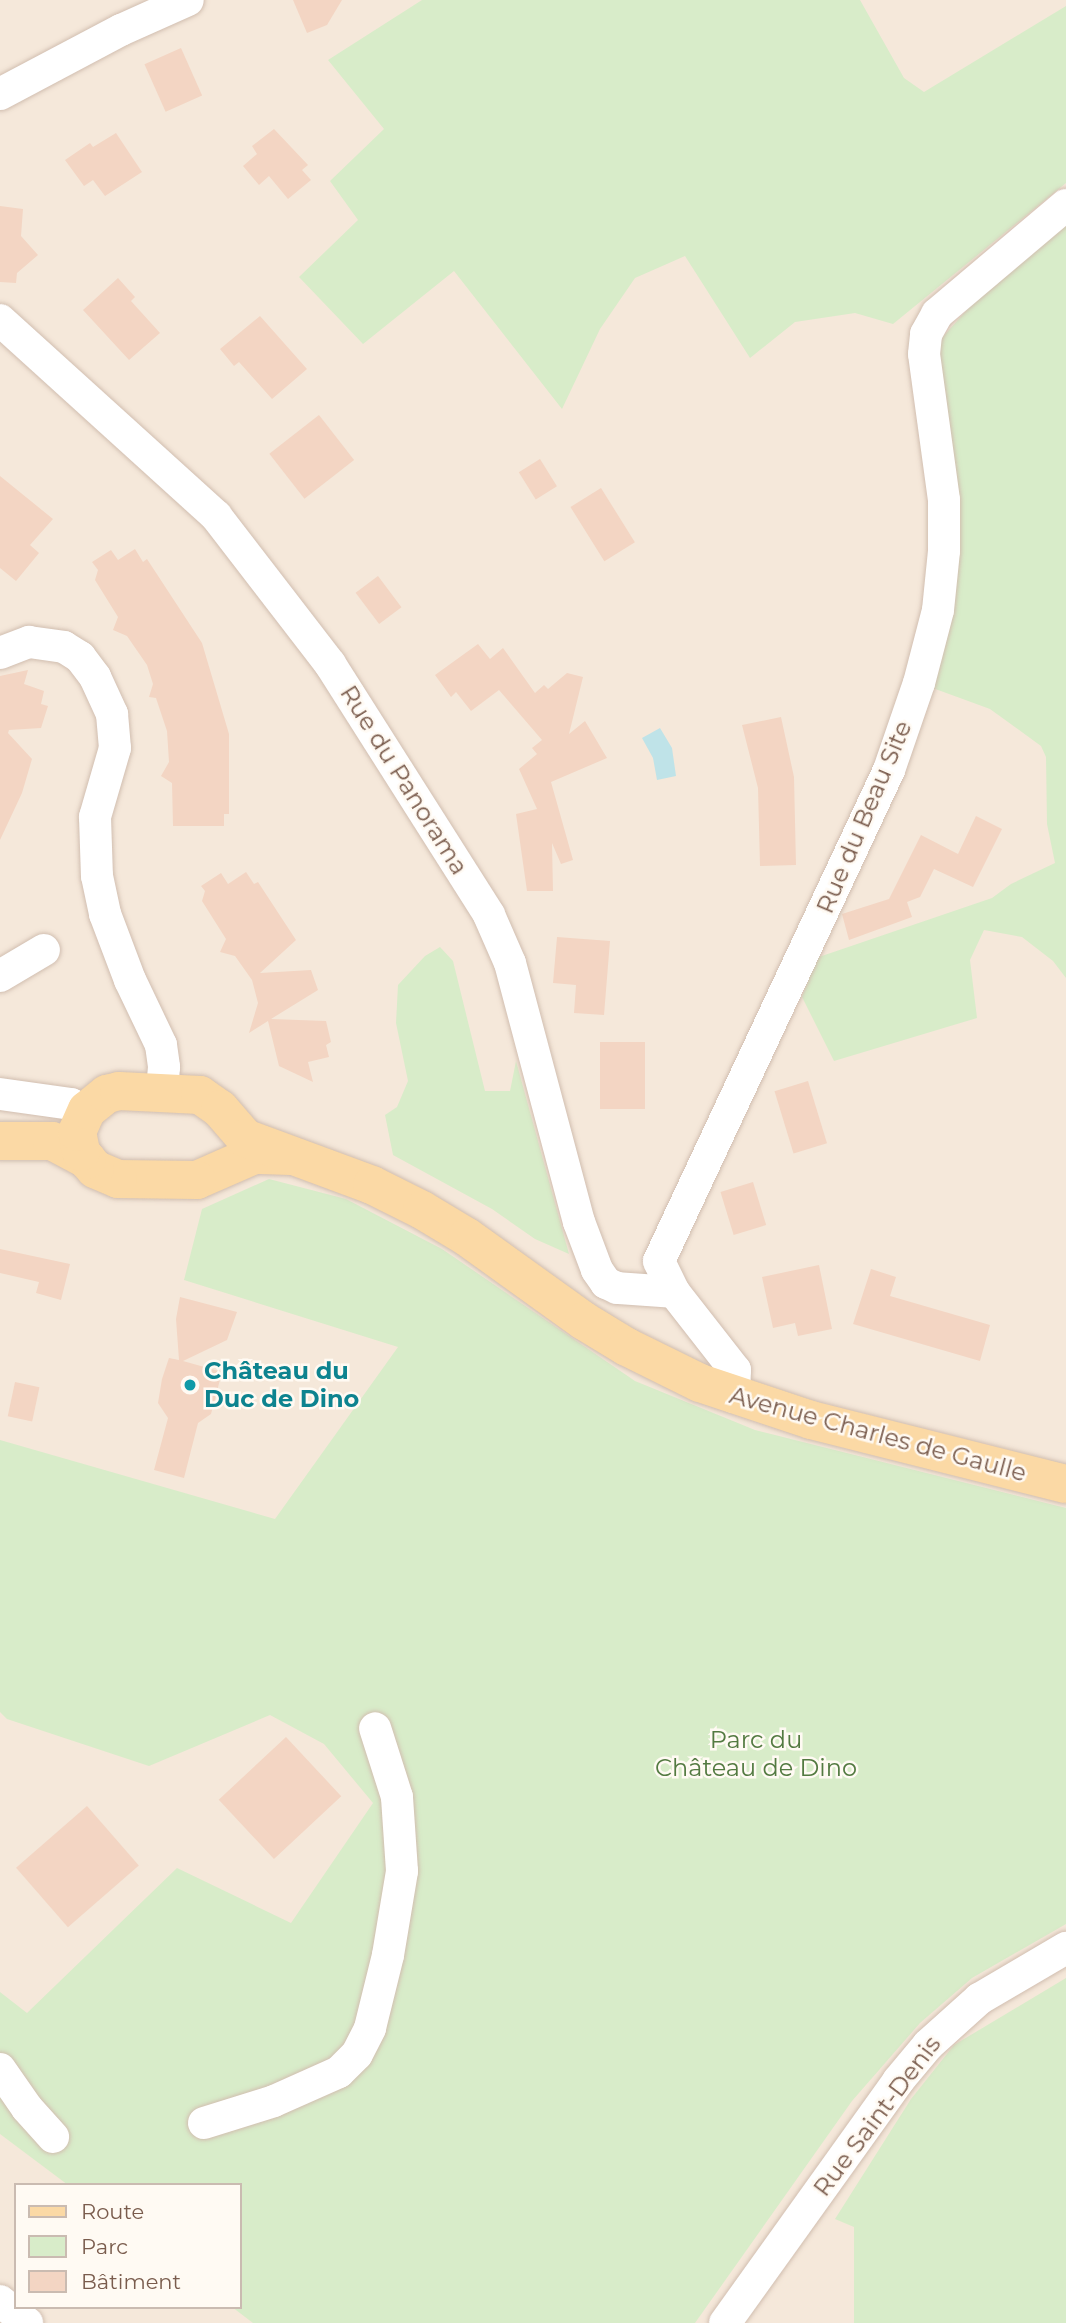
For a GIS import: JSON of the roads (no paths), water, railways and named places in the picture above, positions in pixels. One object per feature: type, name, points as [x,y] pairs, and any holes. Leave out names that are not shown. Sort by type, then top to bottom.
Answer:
[{"type":"main road","name":"Avenue Charles de Gaulle","points":[[10,1140],[52,1133],[85,1114],[107,1094],[119,1091],[162,1091],[200,1095],[220,1109],[245,1138],[372,1185],[422,1210],[467,1237],[584,1321],[627,1347],[734,1397],[811,1420],[1066,1484]]},
{"type":"main road","points":[[85,1114],[78,1132],[81,1152],[87,1160]]},
{"type":"main road","points":[[206,1176],[226,1156],[231,1143],[227,1120]]},
{"type":"main road","name":"Avenue Charles de Gaulle","points":[[10,1140],[52,1142],[87,1160],[95,1169],[118,1179],[188,1181],[254,1155],[291,1156]]},
{"type":"street","points":[[0,94],[121,30],[188,0]]},
{"type":"street","name":"Rue du Beau Site","points":[[734,1397],[735,1370],[674,1292],[660,1261],[889,770],[929,646],[938,610],[944,551],[944,500],[924,354],[926,334],[937,313],[1066,205]]},
{"type":"street","name":"Rue du Panorama","points":[[0,320],[216,516],[330,664],[489,915],[510,963],[579,1222],[597,1270],[607,1283],[617,1288],[674,1292]]},
{"type":"street","points":[[0,653],[29,642],[64,648],[80,657],[95,677],[112,713],[115,748],[95,817],[97,876],[105,914],[130,980],[161,1045],[164,1067],[162,1091]]},
{"type":"street","points":[[0,976],[44,950]]},
{"type":"street","points":[[0,1094],[71,1104],[85,1114]]},
{"type":"street","points":[[204,2123],[274,2101],[339,2072],[357,2054],[370,2028],[388,1955],[402,1871],[397,1797],[374,1728]]},
{"type":"street","name":"Rue Saint-Denis","points":[[725,2323],[898,2081],[928,2045],[979,2000],[1066,1948]]},
{"type":"street","points":[[0,2069],[27,2108],[53,2137],[0,2108]]},
{"type":"street","points":[[0,2301],[27,2323]]},
{"type":"water","points":[[660,728],[672,748],[676,776],[657,780],[653,758],[642,738]]},
{"type":"place","name":"Château du Duc de Dino","points":[[190,1385]]},
{"type":"park label","name":"Parc du Château de Dino","points":[[756,1754]]}]
